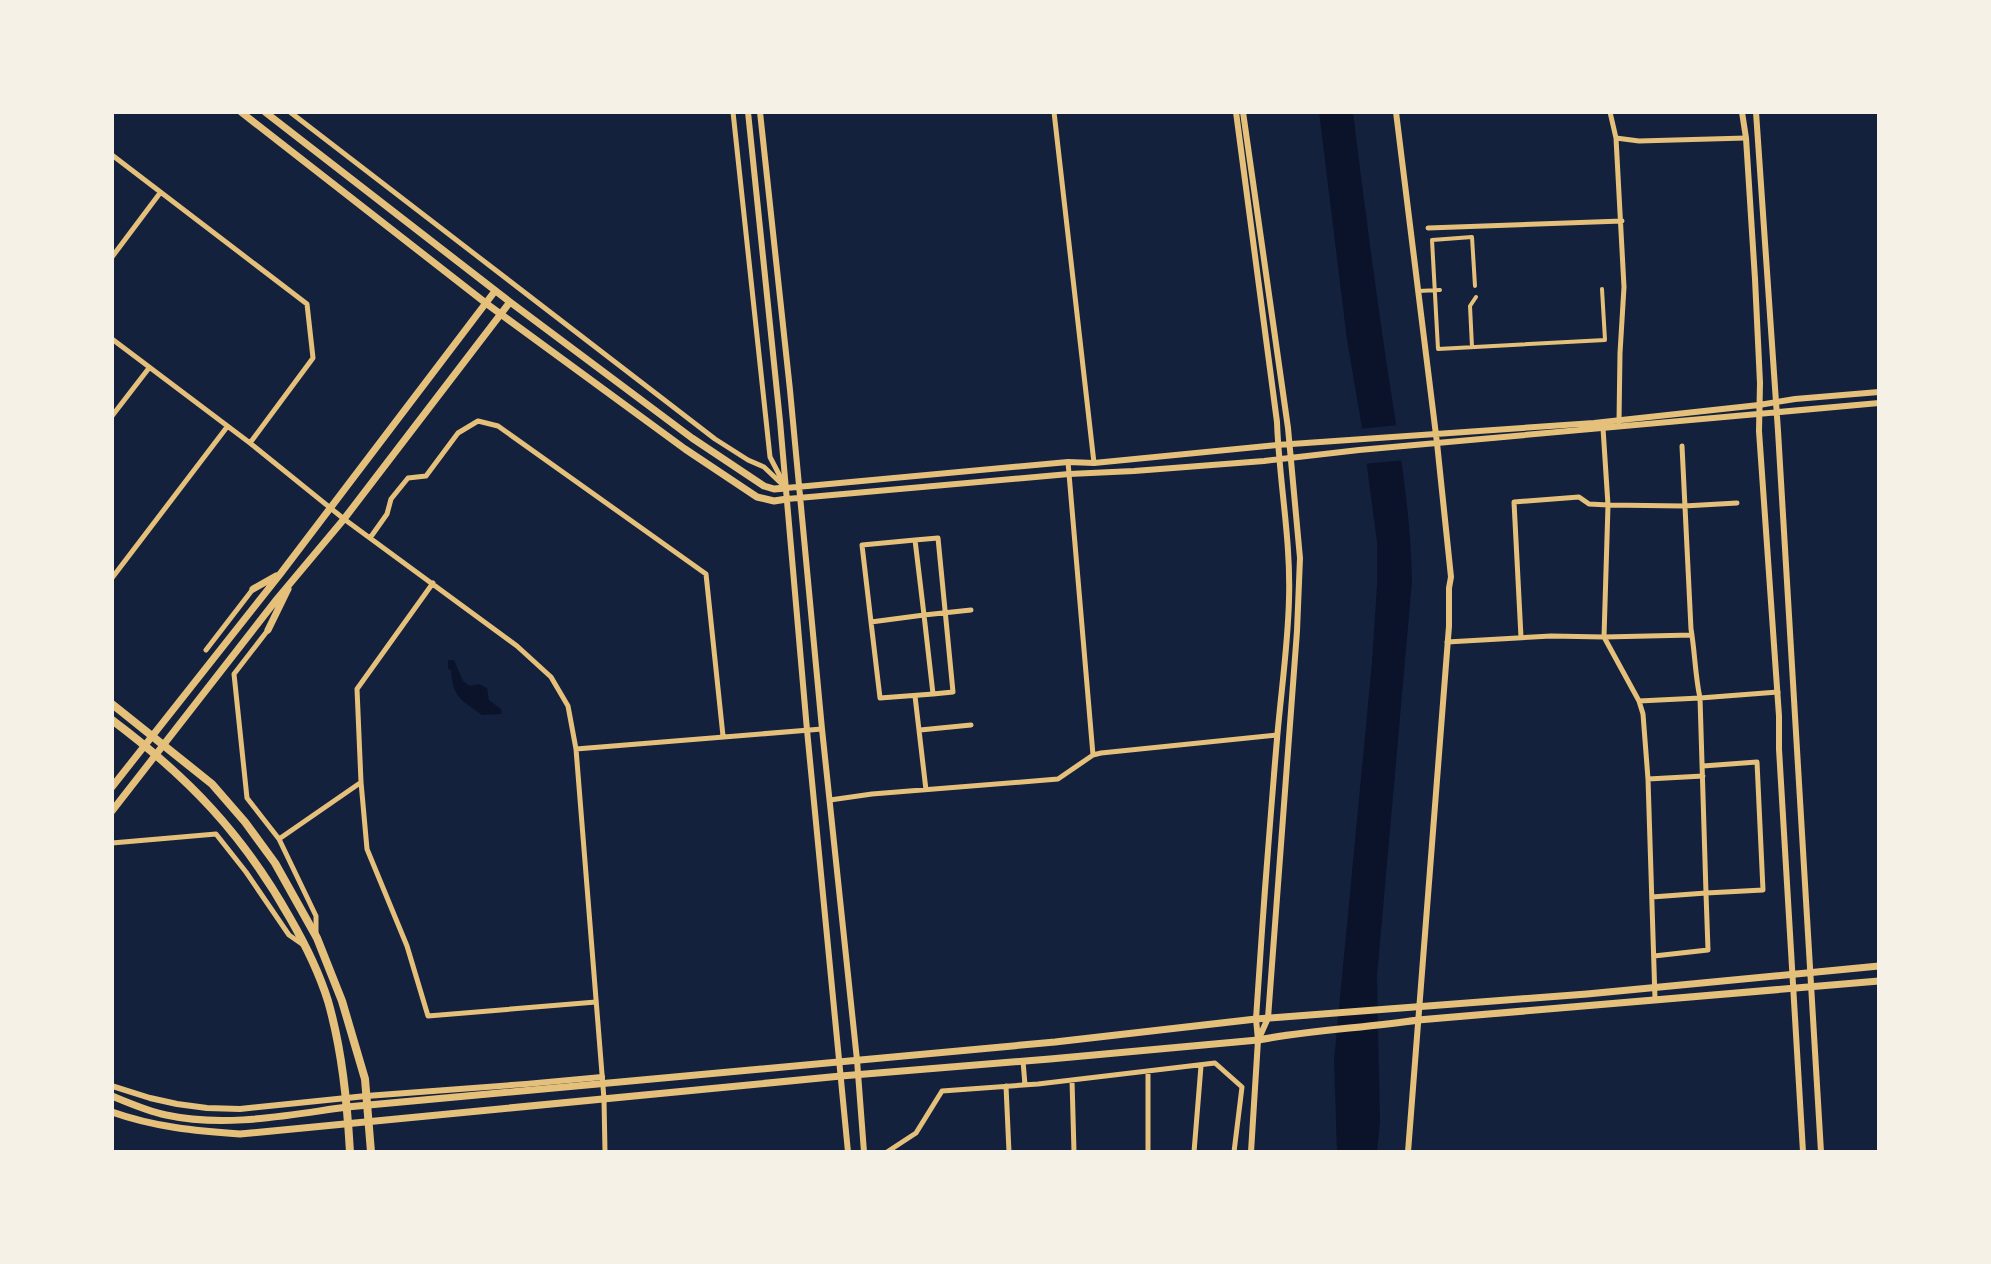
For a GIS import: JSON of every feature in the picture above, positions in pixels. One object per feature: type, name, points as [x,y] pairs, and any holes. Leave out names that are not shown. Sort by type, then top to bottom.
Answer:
[{"type":"main road","points":[[241,112],[487,304],[685,449],[749,492],[766,500],[787,499]]},
{"type":"main road","points":[[265,112],[495,291],[692,438],[755,481],[774,489],[786,488]]},
{"type":"main road","points":[[112,787],[281,573],[495,291]]},
{"type":"main road","points":[[112,811],[344,519],[510,302]]},
{"type":"main road","points":[[253,589],[281,573]]},
{"type":"main road","points":[[268,630],[291,582]]},
{"type":"main road","points":[[112,704],[212,784],[275,863],[317,938],[342,1001],[365,1079],[371,1152]]},
{"type":"main road","points":[[112,720],[156,754],[212,807],[242,842],[272,885],[306,947],[327,999],[347,1103],[350,1152]]},
{"type":"main road","points":[[112,1096],[166,1115],[202,1120],[242,1120],[367,1100],[839,1062],[1256,1019],[1654,988],[1879,966]]},
{"type":"main road","points":[[112,1112],[163,1127],[231,1133],[1258,1040],[1286,1034],[1418,1020],[1879,981]]},
{"type":"street","points":[[290,112],[715,439],[764,467],[786,488],[1289,444],[1777,413],[1879,403]]},
{"type":"street","points":[[733,112],[770,457],[786,488]]},
{"type":"street","points":[[748,112],[848,1152]]},
{"type":"street","points":[[760,112],[864,1152]]},
{"type":"street","points":[[1054,112],[1094,463]]},
{"type":"street","points":[[1236,112],[1275,407],[1290,574],[1256,1019],[1258,1040],[1251,1152]]},
{"type":"street","points":[[1243,112],[1299,536],[1299,601],[1268,1018],[1258,1040]]},
{"type":"street","points":[[1396,112],[1451,577],[1408,1152]]},
{"type":"street","points":[[1610,112],[1616,138],[1624,287],[1619,422]]},
{"type":"street","points":[[1742,112],[1755,279],[1759,414],[1778,692],[1803,1152]]},
{"type":"street","points":[[1756,112],[1821,1152]]},
{"type":"street","points":[[1616,138],[1639,141],[1746,138]]},
{"type":"street","points":[[112,155],[307,304],[313,358],[250,443]]},
{"type":"street","points":[[112,257],[160,193]]},
{"type":"street","points":[[1428,228],[1622,221]]},
{"type":"street","points":[[1475,286],[1472,237],[1432,240],[1438,349],[1605,340],[1602,289]]},
{"type":"street","points":[[1418,291],[1437,290]]},
{"type":"street","points":[[1472,347],[1470,306],[1476,297]]},
{"type":"street","points":[[112,339],[250,443],[330,509],[517,646],[551,677],[568,706],[576,749],[604,1099],[605,1152]]},
{"type":"street","points":[[112,416],[149,368]]},
{"type":"street","points":[[787,499],[1278,459],[1603,428],[1619,422],[1879,392]]},
{"type":"street","points":[[370,538],[387,514],[391,499],[408,478],[426,476],[458,433],[478,421],[498,426],[706,574],[723,736]]},
{"type":"street","points":[[112,578],[227,427]]},
{"type":"street","points":[[1603,428],[1608,505],[1604,637],[1643,714],[1655,999]]},
{"type":"street","points":[[1653,956],[1708,950],[1700,698],[1692,635],[1682,446]]},
{"type":"street","points":[[1068,462],[1093,755]]},
{"type":"street","points":[[1521,637],[1514,502],[1579,497],[1589,504],[1608,505],[1737,503]]},
{"type":"street","points":[[938,538],[953,692],[880,698],[862,545],[915,540],[938,538]]},
{"type":"street","points":[[915,540],[933,694]]},
{"type":"street","points":[[433,583],[357,689],[367,849],[407,946],[428,1016],[596,1002]]},
{"type":"street","points":[[206,650],[253,589]]},
{"type":"street","points":[[871,622],[971,610]]},
{"type":"street","points":[[268,630],[234,674],[247,798],[279,839],[316,916],[317,938]]},
{"type":"street","points":[[1447,642],[1521,637],[1692,635]]},
{"type":"street","points":[[1639,701],[1778,692]]},
{"type":"street","points":[[915,696],[926,790]]},
{"type":"street","points":[[920,730],[971,725]]},
{"type":"street","points":[[576,749],[822,729]]},
{"type":"street","points":[[830,800],[1058,779],[1093,755],[1277,735]]},
{"type":"street","points":[[1652,897],[1763,890],[1757,762],[1703,766]]},
{"type":"street","points":[[1648,779],[1703,776]]},
{"type":"street","points":[[279,839],[361,782]]},
{"type":"street","points":[[112,843],[216,834],[289,935],[306,947]]},
{"type":"street","points":[[1023,1061],[1025,1085]]},
{"type":"street","points":[[887,1152],[916,1133],[942,1091],[1025,1085],[1215,1063],[1242,1087],[1234,1152]]},
{"type":"street","points":[[1194,1152],[1201,1066]]},
{"type":"street","points":[[1148,1071],[1148,1152]]},
{"type":"street","points":[[1072,1080],[1074,1152]]},
{"type":"street","points":[[112,1086],[150,1098],[207,1108],[347,1103]]},
{"type":"street","points":[[1006,1086],[1009,1152]]},
{"type":"water","points":[[1319,112],[1353,112],[1403,470],[1411,554],[1412,582],[1377,977],[1380,1121],[1377,1152],[1337,1152],[1334,1060],[1372,662],[1377,542],[1347,340]]},
{"type":"water","points":[[448,660],[454,660],[463,681],[470,686],[479,684],[487,688],[489,700],[501,709],[502,714],[482,715],[459,697],[451,670],[448,669]]},
{"type":"pier","points":[[1400,425],[1406,460],[1363,464],[1358,429]]}]
